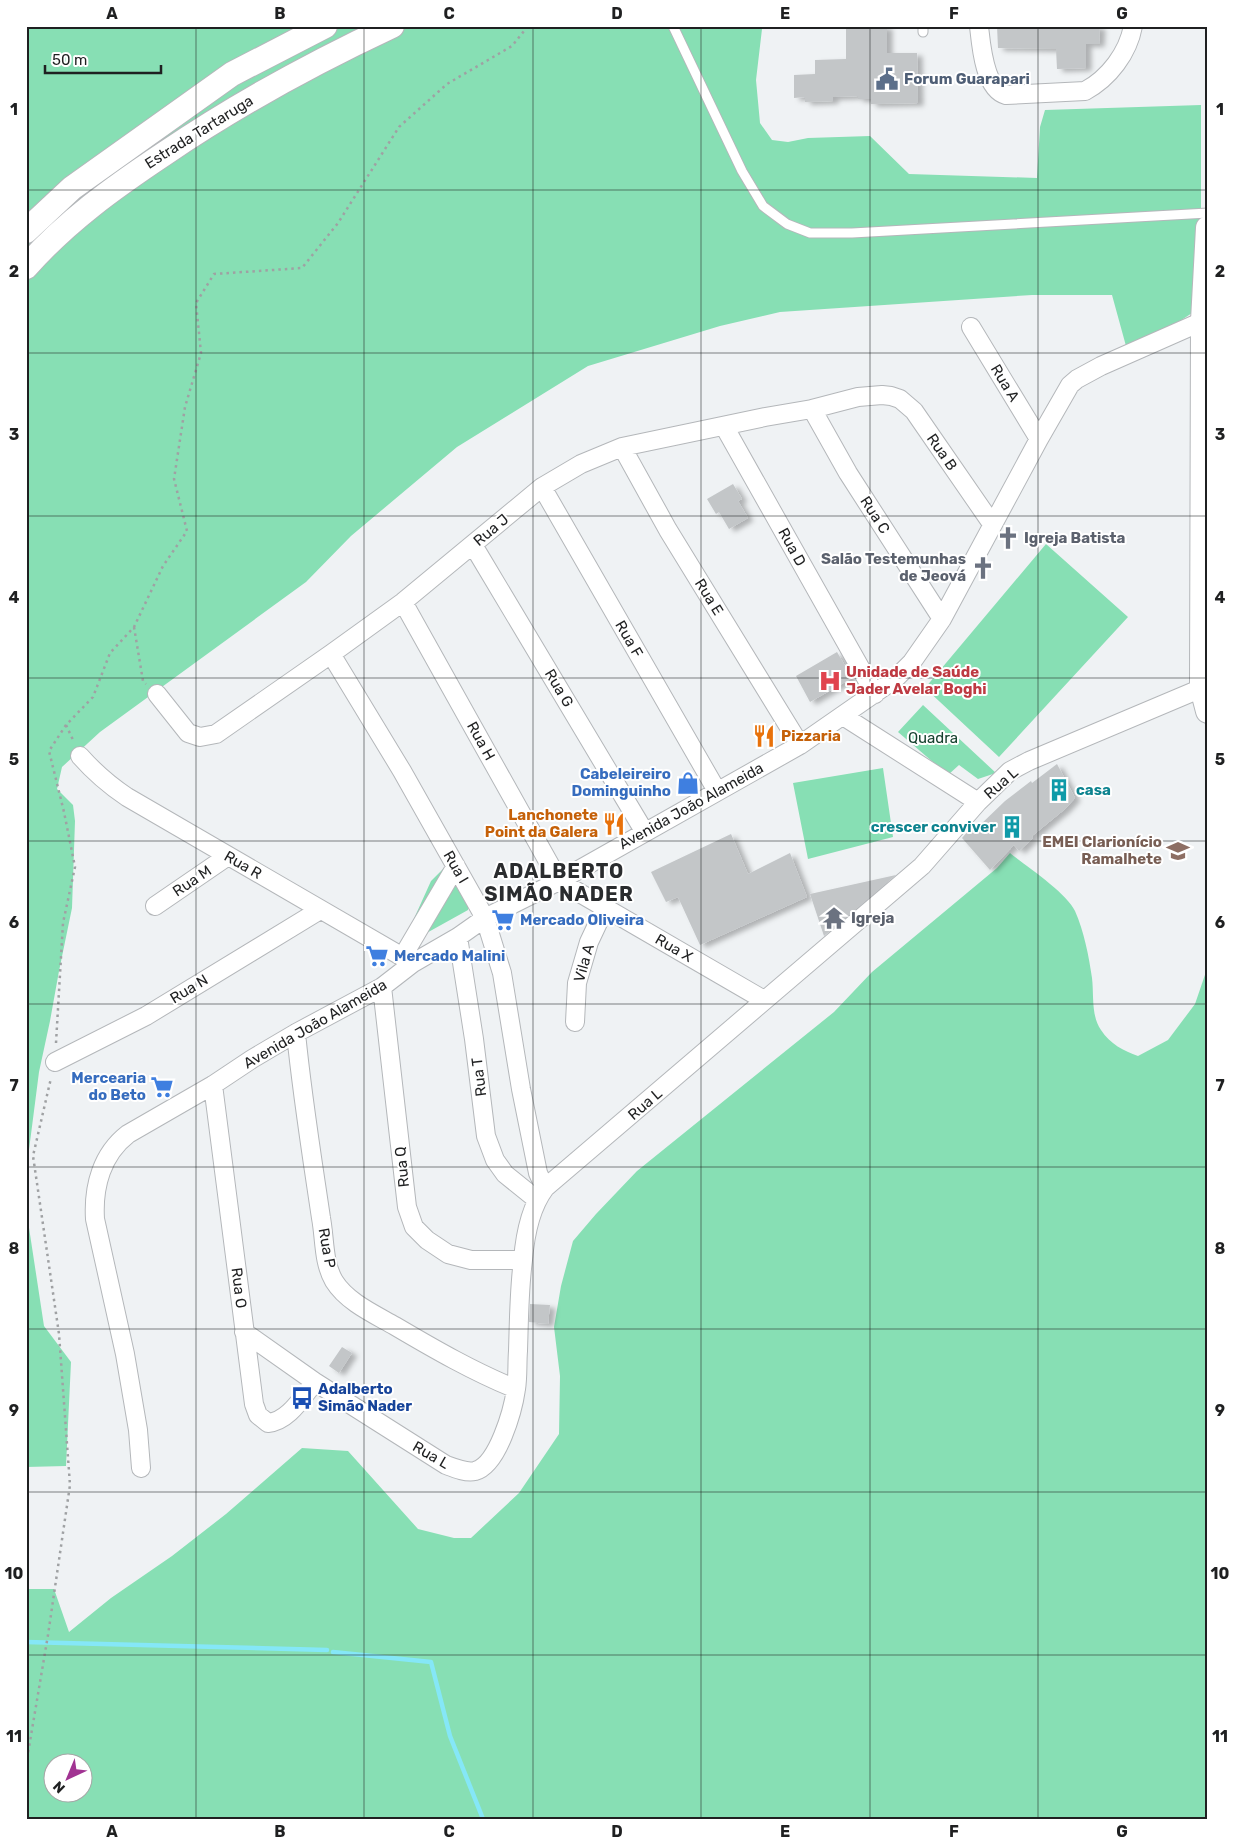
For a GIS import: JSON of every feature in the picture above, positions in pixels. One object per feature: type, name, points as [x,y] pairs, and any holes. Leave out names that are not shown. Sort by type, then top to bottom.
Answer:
[{"type":"street","name":"Estrada Tartaruga","points":[[26,231],[72,188],[232,74],[325,26]]},
{"type":"street","name":"Estrada Tartaruga","points":[[26,267],[49,242],[86,208],[211,122],[278,84],[392,26]]},
{"type":"street","points":[[980,26],[982,53],[990,80],[993,86],[1002,94],[1085,91],[1096,86],[1110,73],[1121,57],[1133,26]]},
{"type":"street","points":[[1208,228],[1203,321],[1202,688],[1208,711]]},
{"type":"street","name":"Avenida João Alameida","points":[[141,1468],[138,1430],[125,1354],[94,1205],[97,1184],[110,1152],[117,1143],[128,1134],[213,1085],[296,1033],[382,987],[408,959],[458,936],[485,918],[559,881],[644,831],[800,745],[895,679],[912,662],[942,618],[1068,388],[1077,378],[1131,351],[1203,321]]},
{"type":"street","name":"Rua A","points":[[971,327],[1039,438]]},
{"type":"street","name":"Rua J","points":[[157,694],[188,733],[193,736],[207,737],[216,734],[403,602],[542,487],[580,464],[622,447],[882,394]]},
{"type":"street","name":"Rua B","points":[[882,394],[900,399],[914,411],[992,524]]},
{"type":"street","name":"Rua C","points":[[812,409],[848,473],[942,618]]},
{"type":"street","name":"Rua D","points":[[724,426],[875,694]]},
{"type":"street","name":"Rua E","points":[[622,447],[668,530],[800,745]]},
{"type":"street","name":"Rua F","points":[[542,487],[717,791]]},
{"type":"street","name":"Rua G","points":[[473,545],[644,831]]},
{"type":"street","name":"Rua H","points":[[403,602],[559,881]]},
{"type":"street","name":"Rua I","points":[[331,654],[402,770],[485,918],[502,973],[521,1089],[538,1173],[540,1194]]},
{"type":"street","name":"Rua L","points":[[244,1332],[315,1382],[446,1464],[458,1470],[473,1472],[485,1465],[498,1448],[504,1436],[516,1389],[522,1260],[530,1220],[540,1194],[922,866],[978,802],[1010,771],[1029,761],[1202,688]]},
{"type":"street","points":[[843,716],[978,802]]},
{"type":"street","name":"Rua R","points":[[80,756],[96,774],[112,787],[320,910],[408,959]]},
{"type":"street","name":"Rua M","points":[[155,906],[228,856]]},
{"type":"street","points":[[408,959],[456,866]]},
{"type":"street","name":"Rua X","points":[[559,881],[764,1000]]},
{"type":"street","name":"Vila A","points":[[575,1022],[577,983],[589,942],[605,908]]},
{"type":"street","name":"Rua N","points":[[55,1062],[146,1016],[320,910]]},
{"type":"street","name":"Rua T","points":[[458,936],[474,1039],[486,1136],[495,1160],[505,1174],[540,1194]]},
{"type":"street","name":"Rua Q","points":[[382,987],[407,1207],[411,1222],[427,1240],[448,1254],[471,1260],[522,1260]]},
{"type":"street","name":"Rua P","points":[[296,1033],[325,1258],[333,1280],[348,1297],[374,1314],[489,1378],[516,1389]]},
{"type":"street","name":"Rua O","points":[[213,1085],[244,1332],[254,1404],[258,1415],[268,1423],[274,1422],[288,1414],[315,1382]]},
{"type":"lane","points":[[673,26],[742,171],[763,206],[787,224],[810,233],[852,233],[1208,213]]},
{"type":"path","points":[[26,1765],[50,1626],[70,1485],[59,1334],[33,1156],[55,1062],[63,923],[75,867],[50,752],[66,725],[93,697],[110,653],[134,627],[163,566],[187,531],[174,479],[185,407],[201,353],[196,303],[214,274],[302,268],[338,223],[399,127],[447,84],[512,46],[528,26]]},
{"type":"path","points":[[134,627],[143,681],[157,694]]},
{"type":"green space","points":[[26,26],[759,26],[762,29],[756,80],[760,123],[772,140],[788,142],[808,138],[870,136],[909,174],[1037,178],[1040,127],[1045,110],[1201,105],[1201,307],[1144,345],[1126,346],[1112,295],[1032,295],[780,312],[720,326],[588,366],[457,447],[351,536],[306,582],[100,732],[62,767],[57,789],[73,805],[75,821],[72,908],[39,1072],[26,1173]]},
{"type":"green space","points":[[1046,544],[1128,617],[999,757],[925,688]]},
{"type":"green space","name":"Quadra","points":[[923,705],[996,773],[978,779],[959,765],[948,775],[898,732]]},
{"type":"green space","points":[[883,768],[893,837],[808,859],[793,783]]},
{"type":"green space","points":[[1010,853],[1055,888],[1071,904],[1086,944],[1092,978],[1094,1012],[1098,1024],[1109,1039],[1128,1052],[1138,1056],[1168,1040],[1195,1004],[1208,966],[1208,1819],[26,1819],[26,1589],[54,1589],[69,1632],[111,1598],[172,1556],[226,1514],[302,1448],[348,1451],[418,1529],[454,1538],[471,1538],[519,1493],[559,1434],[560,1376],[554,1327],[561,1286],[573,1241],[637,1171],[834,1012],[872,972],[997,868]]},
{"type":"green space","points":[[446,866],[468,901],[468,910],[414,940],[412,923],[431,881]]},
{"type":"green space","points":[[26,1208],[44,1326],[71,1362],[66,1466],[26,1467]]},
{"type":"building","points":[[846,26],[887,26],[887,53],[917,53],[918,103],[871,104],[871,99],[858,99],[858,96],[833,97],[833,101],[805,102],[805,97],[794,98],[794,75],[815,74],[815,60],[846,59]]},
{"type":"building","points":[[997,26],[1100,26],[1099,44],[1086,44],[1086,68],[1057,69],[1056,49],[998,48]]},
{"type":"building","points":[[733,484],[742,499],[738,501],[748,518],[729,529],[719,512],[716,514],[707,499]]},
{"type":"building","points":[[837,652],[852,678],[810,702],[796,676]]},
{"type":"building","points":[[1057,764],[1075,798],[1065,809],[1032,836],[1033,838],[1019,851],[1014,845],[990,870],[962,838],[975,823],[978,827],[1005,801]]},
{"type":"building","points":[[731,834],[748,874],[790,853],[807,897],[700,945],[678,897],[666,902],[651,872]]},
{"type":"building","name":"Igreja","points":[[896,875],[824,936],[810,894]]},
{"type":"building","points":[[530,1304],[550,1305],[548,1324],[529,1322]]},
{"type":"building","points":[[342,1347],[352,1353],[339,1373],[329,1366]]},
{"type":"waterway","points":[[26,1642],[327,1650]]},
{"type":"waterway","points":[[333,1652],[431,1662],[450,1736],[483,1819]]},
{"type":"place","name":"Forum Guarapari","points":[[887,79]]},
{"type":"place","name":"Igreja Batista","points":[[1008,538]]},
{"type":"place","name":"Salão Testemunhas de Jeová","points":[[983,568]]},
{"type":"place","name":"Unidade de Saúde Jader Avelar Boghi","points":[[830,681]]},
{"type":"place","name":"Pizzaria","points":[[764,736]]},
{"type":"place","name":"Cabeleireiro Dominguinho","points":[[688,783]]},
{"type":"place","name":"casa","points":[[1059,790]]},
{"type":"place","name":"Lanchonete Point da Galera","points":[[614,824]]},
{"type":"place","name":"crescer conviver","points":[[1012,827]]},
{"type":"place","name":"EMEI Clarionício Ramalhete","points":[[1178,851]]},
{"type":"place","name":"Igreja","points":[[834,918]]},
{"type":"place","name":"Mercado Oliveira","points":[[503,920]]},
{"type":"place","name":"Mercado Malini","points":[[377,956]]},
{"type":"place","name":"Mercearia do Beto","points":[[162,1087]]},
{"type":"place","name":"Adalberto Simão Nader","points":[[302,1398]]},
{"type":"district","name":"ADALBERTO SIMÃO NADER","points":[[559,882]]}]
